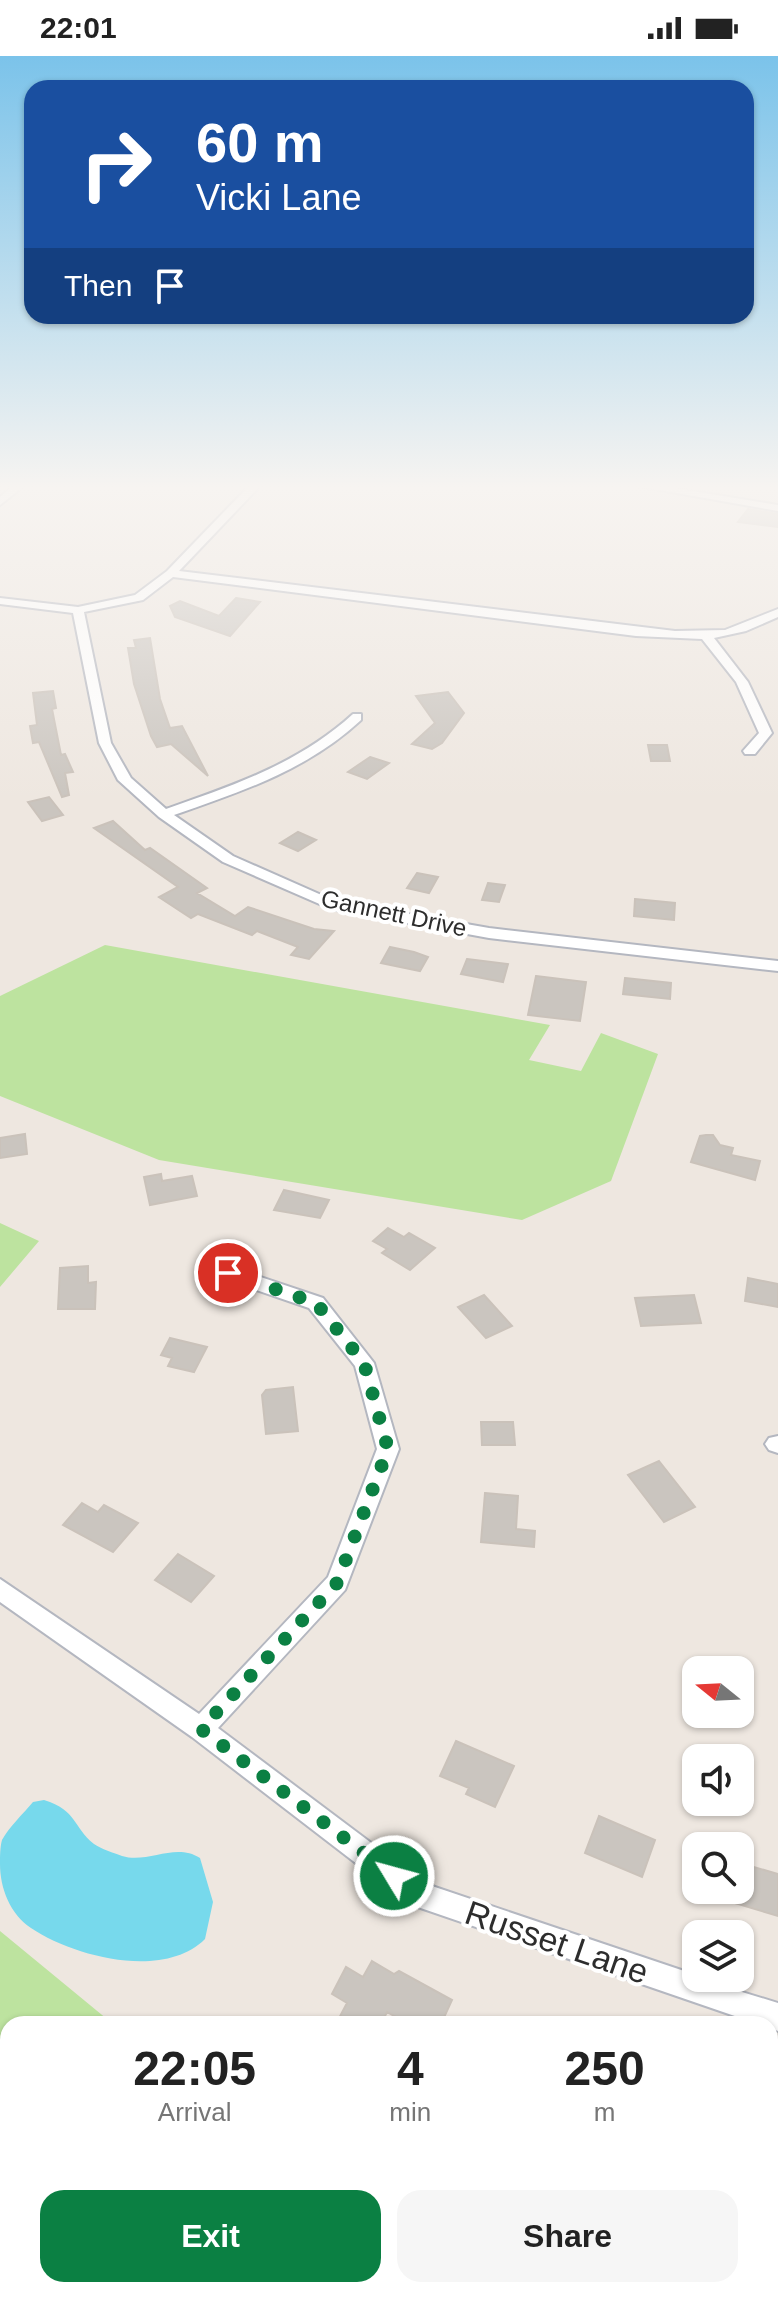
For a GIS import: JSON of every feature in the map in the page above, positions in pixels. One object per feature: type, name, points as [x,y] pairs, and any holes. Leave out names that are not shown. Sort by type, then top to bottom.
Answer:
[{"type":"street","points":[[0,601],[78,610],[139,598],[148,591]]},
{"type":"street","points":[[310,591],[636,632],[707,637],[750,629],[778,612]]},
{"type":"street","name":"Gannett Drive","points":[[78,610],[105,743],[125,780],[164,814],[228,859],[331,905],[489,933],[778,966]]},
{"type":"street","points":[[707,637],[728,658],[749,689],[766,733],[750,751]]},
{"type":"street","points":[[164,814],[293,768],[333,741],[357,717]]},
{"type":"street","points":[[201,1729],[337,1583],[388,1449],[364,1363],[316,1303],[228,1273]]},
{"type":"street","name":"Russet Lane","points":[[0,1589],[201,1729],[418,1895],[775,2016]]},
{"type":"green space","points":[[105,945],[550,1025],[529,1060],[581,1071],[601,1033],[658,1054],[611,1181],[522,1220],[159,1160],[0,1096],[0,996]]},
{"type":"green space","points":[[0,1223],[39,1241],[0,1287]]},
{"type":"green space","points":[[0,1931],[103,2016],[0,2016]]},
{"type":"water","points":[[44,1800],[63,1809],[94,1844],[111,1852],[132,1858],[181,1852],[200,1858],[213,1902],[205,1939],[188,1951],[167,1959],[119,1960],[71,1948],[24,1922],[12,1908],[4,1891],[0,1873],[1,1846],[8,1830],[33,1802]]},
{"type":"building","points":[[236,598],[260,602],[230,636],[175,617],[170,606],[180,601],[219,616]]},
{"type":"building","points":[[150,638],[160,699],[170,728],[182,726],[208,776],[171,744],[157,747],[151,736],[134,684],[128,648],[136,648],[134,640]]},
{"type":"building","points":[[53,691],[56,708],[52,709],[61,755],[65,754],[73,772],[65,773],[69,795],[62,797],[39,742],[33,743],[30,726],[37,725],[33,693]]},
{"type":"building","points":[[448,692],[464,713],[442,743],[432,749],[412,744],[435,723],[416,696]]},
{"type":"building","points":[[648,745],[667,745],[670,761],[651,761]]},
{"type":"building","points":[[370,757],[389,763],[367,779],[348,772]]},
{"type":"building","points":[[49,797],[63,815],[42,821],[28,802]]},
{"type":"building","points":[[113,821],[145,850],[150,848],[207,888],[197,893],[235,916],[248,907],[314,929],[334,931],[309,959],[291,955],[298,947],[257,931],[252,935],[198,914],[191,918],[159,897],[178,887],[94,828]]},
{"type":"building","points":[[298,832],[316,840],[298,851],[280,843]]},
{"type":"building","points":[[417,873],[438,877],[429,893],[407,888]]},
{"type":"building","points":[[488,883],[505,885],[499,902],[482,900]]},
{"type":"building","points":[[635,899],[675,903],[674,920],[634,916]]},
{"type":"building","points":[[390,947],[428,957],[420,971],[381,963]]},
{"type":"building","points":[[467,959],[508,964],[503,982],[461,974]]},
{"type":"building","points":[[536,976],[586,982],[580,1021],[528,1015]]},
{"type":"building","points":[[625,978],[671,983],[670,999],[623,994]]},
{"type":"building","points":[[25,1134],[27,1154],[0,1158],[0,1138]]},
{"type":"building","points":[[713,1135],[720,1145],[733,1148],[731,1155],[760,1161],[755,1180],[691,1162],[700,1136]]},
{"type":"building","points":[[161,1174],[162,1181],[192,1176],[197,1196],[150,1205],[144,1177]]},
{"type":"building","points":[[284,1190],[329,1200],[320,1218],[274,1210]]},
{"type":"building","points":[[388,1228],[404,1237],[409,1233],[435,1248],[410,1270],[382,1253],[387,1249],[373,1241]]},
{"type":"building","points":[[88,1266],[88,1283],[96,1282],[95,1309],[58,1309],[60,1268]]},
{"type":"building","points":[[748,1278],[778,1284],[778,1307],[745,1301]]},
{"type":"building","points":[[484,1295],[512,1326],[486,1338],[458,1307]]},
{"type":"building","points":[[694,1295],[701,1323],[641,1326],[635,1298]]},
{"type":"building","points":[[170,1338],[207,1347],[194,1372],[168,1366],[172,1358],[161,1355]]},
{"type":"building","points":[[293,1387],[298,1431],[266,1434],[262,1395],[266,1390]]},
{"type":"building","points":[[481,1422],[513,1422],[515,1445],[482,1445]]},
{"type":"building","points":[[659,1461],[695,1507],[664,1522],[628,1475]]},
{"type":"building","points":[[485,1493],[518,1496],[516,1529],[535,1531],[534,1547],[481,1542]]},
{"type":"building","points":[[82,1503],[98,1512],[104,1505],[138,1523],[113,1552],[63,1525]]},
{"type":"building","points":[[178,1554],[214,1576],[191,1602],[155,1580]]},
{"type":"building","points":[[456,1741],[514,1766],[495,1807],[466,1794],[469,1788],[440,1776]]},
{"type":"building","points":[[599,1816],[655,1840],[642,1877],[585,1853]]},
{"type":"building","points":[[754,1867],[778,1874],[778,1916],[738,1904],[754,1904]]},
{"type":"building","points":[[372,1961],[394,1974],[399,1971],[452,2000],[445,2016],[394,2016],[387,2012],[385,2016],[340,2016],[347,2003],[332,1994],[346,1967],[363,1977]]},
{"type":"route","points":[[228,1273],[316,1303],[364,1363],[388,1449],[337,1583],[201,1729],[394,1876]]}]
